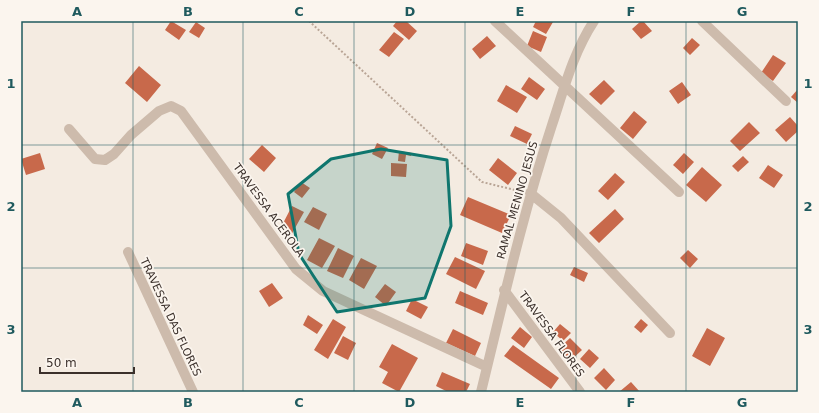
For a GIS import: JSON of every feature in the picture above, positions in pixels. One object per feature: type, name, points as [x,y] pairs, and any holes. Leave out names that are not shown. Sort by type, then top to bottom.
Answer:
[{"type":"street","points":[[495,21],[679,192]]},
{"type":"street","name":"RAMAL MENINO JESUS","points":[[481,392],[504,290],[530,194],[564,86],[578,50],[594,21]]},
{"type":"street","points":[[702,21],[786,101]]},
{"type":"street","name":"TRAVESSA ACEROLA","points":[[69,129],[95,158],[105,160],[114,154],[131,135],[159,111],[171,106],[181,111],[296,269],[312,284],[323,291],[487,367]]},
{"type":"street","points":[[530,194],[561,218],[670,333]]},
{"type":"street","name":"TRAVESSA DAS FLORES","points":[[128,252],[193,392]]},
{"type":"street","name":"TRAVESSA FLORES","points":[[504,290],[580,392]]},
{"type":"path","points":[[308,21],[482,182],[530,194]]},
{"type":"highlighted area","points":[[381,149],[447,160],[451,226],[425,298],[337,312],[299,254],[288,194],[331,159]]},
{"type":"building","points":[[171,21],[186,30],[179,40],[165,30]]},
{"type":"building","points":[[397,21],[406,21],[417,31],[409,40],[393,26]]},
{"type":"building","points":[[536,21],[553,22],[546,34],[533,27]]},
{"type":"building","points":[[643,21],[652,31],[641,39],[632,29]]},
{"type":"building","points":[[196,22],[205,28],[199,38],[189,32]]},
{"type":"building","points":[[533,31],[547,37],[541,52],[527,46]]},
{"type":"building","points":[[394,32],[404,39],[389,57],[379,50]]},
{"type":"building","points":[[487,36],[496,46],[480,59],[472,49]]},
{"type":"building","points":[[692,38],[700,45],[690,55],[683,48]]},
{"type":"building","points":[[773,55],[786,63],[773,81],[761,73]]},
{"type":"building","points":[[139,66],[161,85],[147,102],[125,83]]},
{"type":"building","points":[[529,77],[545,89],[537,100],[521,89]]},
{"type":"building","points":[[604,80],[615,91],[601,105],[589,94]]},
{"type":"building","points":[[682,82],[691,95],[678,104],[669,91]]},
{"type":"building","points":[[506,85],[527,97],[517,113],[497,101]]},
{"type":"building","points":[[798,89],[798,103],[791,97]]},
{"type":"building","points":[[634,111],[647,122],[633,139],[620,128]]},
{"type":"building","points":[[790,117],[798,126],[798,131],[786,142],[775,130]]},
{"type":"building","points":[[749,122],[760,133],[740,151],[730,141]]},
{"type":"building","points":[[515,126],[532,134],[527,144],[510,136]]},
{"type":"building","points":[[377,143],[388,148],[382,159],[372,154]]},
{"type":"building","points":[[262,145],[276,158],[264,172],[249,159]]},
{"type":"building","points":[[399,151],[412,153],[411,156],[406,155],[405,162],[398,161]]},
{"type":"building","points":[[40,153],[45,169],[26,175],[21,159]]},
{"type":"building","points":[[684,153],[694,162],[683,174],[673,165]]},
{"type":"building","points":[[743,156],[749,162],[738,172],[732,166]]},
{"type":"building","points":[[498,158],[517,173],[508,185],[489,170]]},
{"type":"building","points":[[391,163],[407,164],[406,177],[391,176]]},
{"type":"building","points":[[768,165],[783,175],[774,188],[759,178]]},
{"type":"building","points":[[702,167],[722,185],[706,202],[686,185]]},
{"type":"building","points":[[615,173],[625,182],[608,200],[598,191]]},
{"type":"building","points":[[301,182],[310,188],[302,198],[294,192]]},
{"type":"building","points":[[468,197],[511,215],[502,233],[460,215]]},
{"type":"building","points":[[292,206],[304,212],[290,237],[279,231]]},
{"type":"building","points":[[313,207],[327,214],[319,230],[304,222]]},
{"type":"building","points":[[615,209],[624,219],[599,243],[589,233]]},
{"type":"building","points":[[319,238],[335,246],[322,268],[307,260]]},
{"type":"building","points":[[466,243],[488,251],[483,265],[461,256]]},
{"type":"building","points":[[338,248],[354,256],[343,278],[327,271]]},
{"type":"building","points":[[688,250],[698,259],[690,268],[680,258]]},
{"type":"building","points":[[455,257],[485,271],[476,289],[446,274]]},
{"type":"building","points":[[361,258],[377,266],[364,289],[349,280]]},
{"type":"building","points":[[574,267],[588,273],[584,282],[570,275]]},
{"type":"building","points":[[272,283],[283,298],[269,307],[259,291]]},
{"type":"building","points":[[385,284],[396,292],[386,306],[375,297]]},
{"type":"building","points":[[460,291],[488,303],[483,315],[455,303]]},
{"type":"building","points":[[412,299],[428,307],[421,319],[406,311]]},
{"type":"building","points":[[308,315],[323,325],[317,334],[303,325]]},
{"type":"building","points":[[333,319],[346,327],[328,359],[314,350]]},
{"type":"building","points":[[641,319],[648,325],[641,333],[634,327]]},
{"type":"building","points":[[560,324],[571,333],[563,341],[553,332]]},
{"type":"building","points":[[520,327],[532,337],[524,348],[511,338]]},
{"type":"building","points":[[707,328],[725,338],[710,366],[692,356]]},
{"type":"building","points":[[453,329],[481,343],[475,356],[446,343]]},
{"type":"building","points":[[343,336],[356,343],[348,360],[334,353]]},
{"type":"building","points":[[570,338],[582,350],[570,361],[558,349]]},
{"type":"building","points":[[392,344],[418,358],[399,392],[382,383],[388,372],[379,367]]},
{"type":"building","points":[[513,345],[559,378],[551,389],[504,356]]},
{"type":"building","points":[[589,349],[599,358],[590,368],[580,359]]},
{"type":"building","points":[[604,368],[615,380],[606,390],[594,378]]},
{"type":"building","points":[[442,372],[470,384],[466,392],[448,392],[436,386]]},
{"type":"building","points":[[631,382],[640,392],[619,392]]}]
